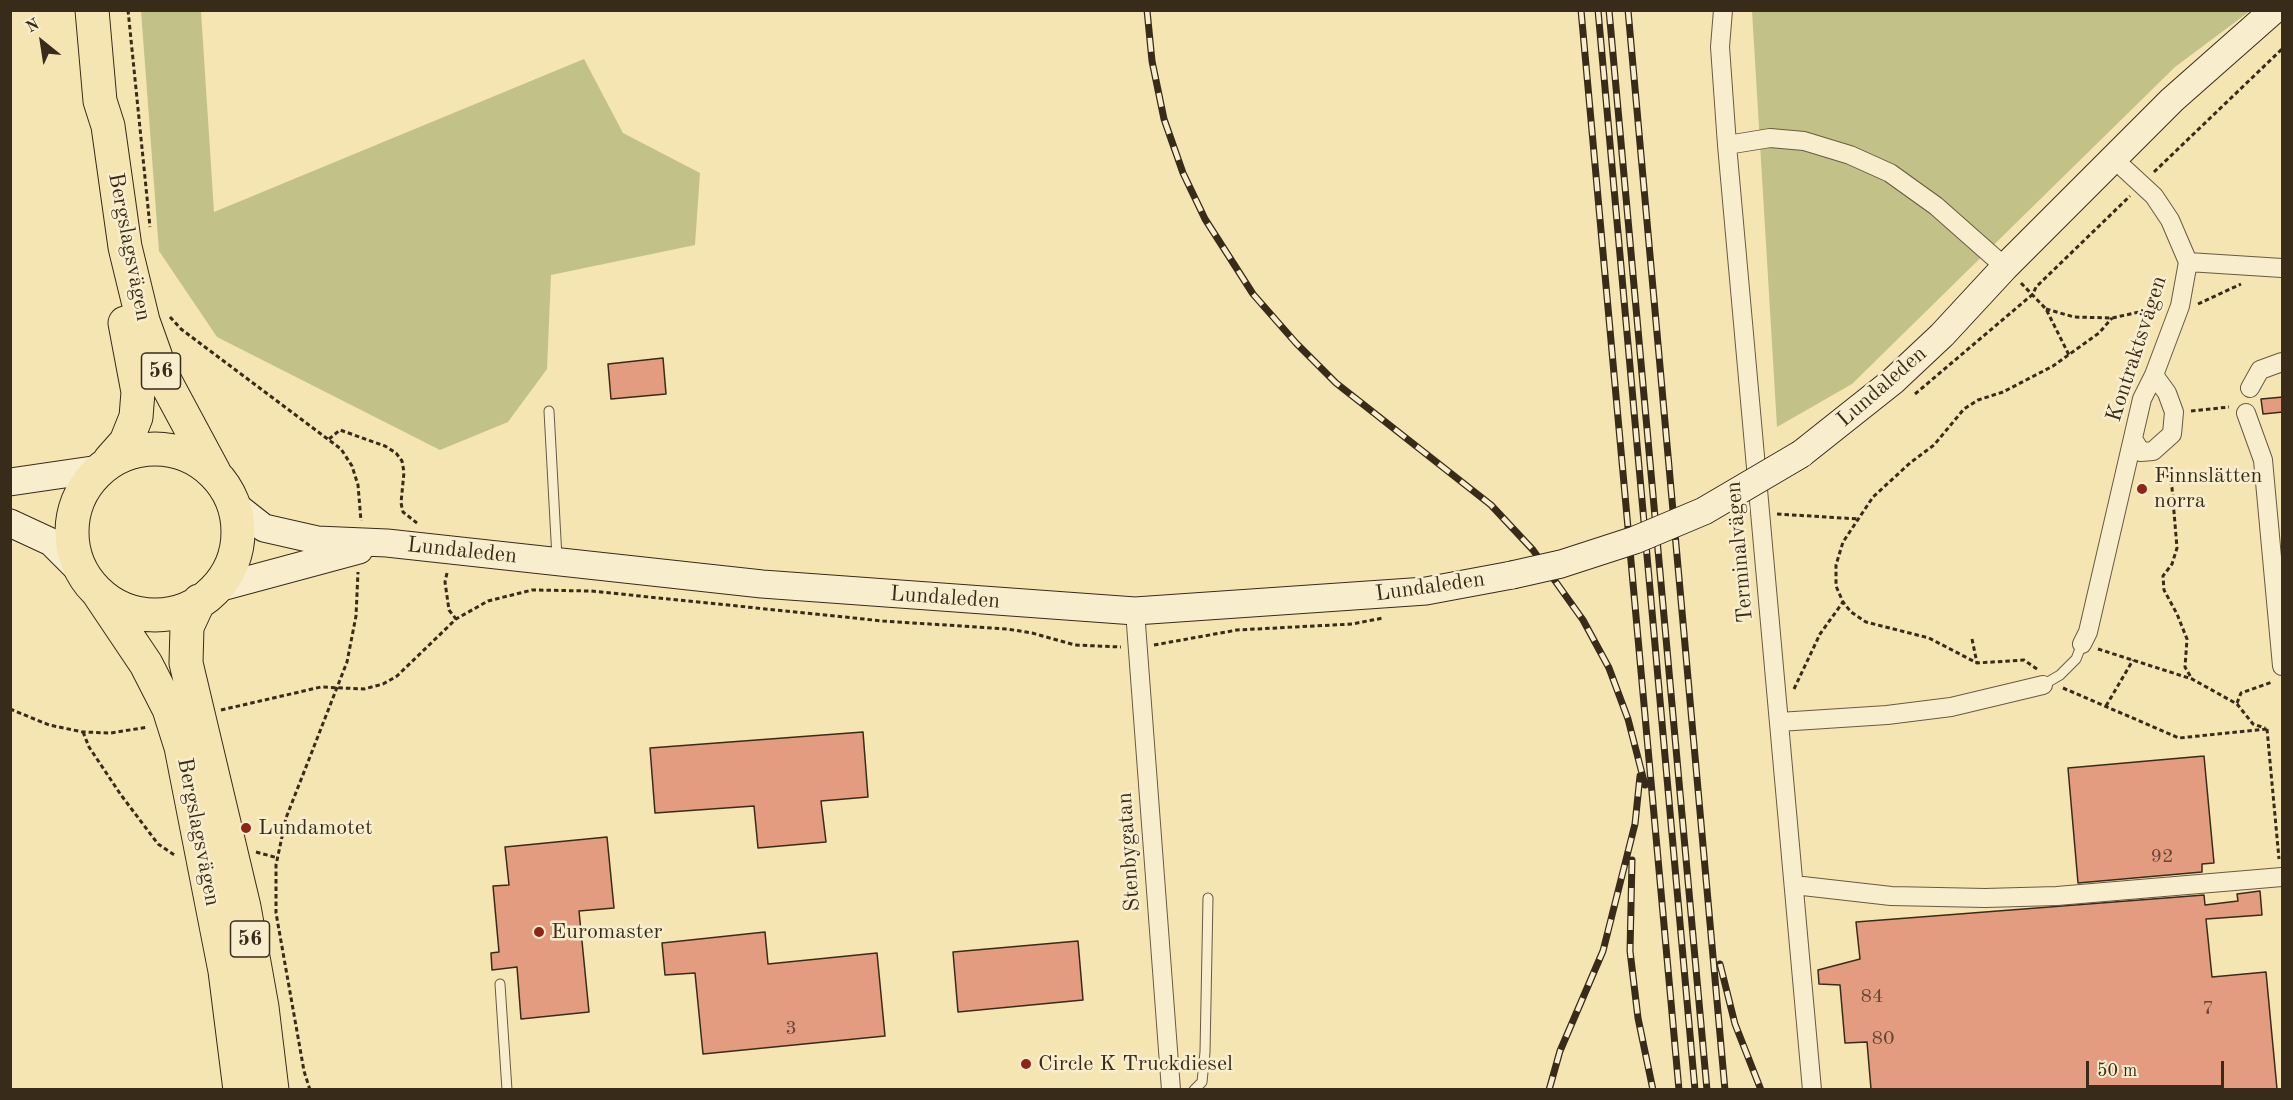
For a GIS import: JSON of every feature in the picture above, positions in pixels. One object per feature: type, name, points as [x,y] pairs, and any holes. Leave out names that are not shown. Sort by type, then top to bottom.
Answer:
[{"type":"highway","name":"Bergslagsvägen","points":[[92,10],[100,101],[99,138],[108,215],[138,392],[136,417],[126,442],[105,465]]},
{"type":"highway","name":"Bergslagsvägen","points":[[100,101],[108,126],[125,248],[153,352],[179,411],[228,495]]},
{"type":"highway","points":[[105,465],[150,449],[171,451],[192,459],[228,495]]},
{"type":"highway","name":"56","points":[[93,586],[75,549],[73,518],[86,487],[105,465]]},
{"type":"highway","name":"56","points":[[209,595],[231,570],[237,548],[239,534],[228,495]]},
{"type":"highway","name":"Bergslagsvägen","points":[[93,586],[146,664],[170,709],[181,747],[225,971],[264,1089]]},
{"type":"highway","points":[[93,586],[118,607],[139,614],[180,612],[209,595]]},
{"type":"highway","name":"Bergslagsvägen","points":[[209,595],[187,627],[186,663],[244,907],[262,1007],[264,1089]]},
{"type":"main road","name":"Lundaleden","points":[[228,495],[264,528],[317,540],[387,543],[774,585],[1135,611],[1426,591],[1561,564],[1624,544],[1694,515],[1762,479],[1801,454],[1901,373],[1942,335],[2005,267],[2115,160],[2172,100],[2274,10]]},
{"type":"main road","points":[[10,482],[105,465]]},
{"type":"main road","points":[[10,523],[51,542],[93,586]]},
{"type":"main road","name":"Lundaleden","points":[[209,595],[387,543]]},
{"type":"street","name":"Terminalvägen","points":[[1723,10],[1720,47],[1727,146],[1812,1089]]},
{"type":"street","points":[[1727,146],[1770,138],[1804,141],[1850,155],[1890,174],[1936,206],[2005,267]]},
{"type":"street","name":"Kontraktsvägen","points":[[2082,644],[2088,632],[2142,399],[2154,375],[2180,306],[2188,262],[2170,220],[2154,196],[2115,160]]},
{"type":"street","points":[[2188,262],[2283,268]]},
{"type":"street","points":[[2250,388],[2260,370],[2283,362]]},
{"type":"street","points":[[2133,439],[2141,452],[2158,448],[2172,434],[2174,412],[2167,393],[2154,375]]},
{"type":"street","points":[[2240,410],[2263,459],[2278,673]]},
{"type":"street","name":"Stenbygatan","points":[[1135,611],[1171,1089]]},
{"type":"street","points":[[1779,722],[1887,715],[1951,707],[2046,683]]},
{"type":"street","points":[[1794,885],[1891,896],[1985,898],[2057,896],[2282,877]]},
{"type":"lane","points":[[549,411],[557,560]]},
{"type":"lane","points":[[2046,683],[2060,675],[2076,659],[2082,644]]},
{"type":"lane","points":[[1194,1089],[1202,1082],[1205,1052],[1208,898]]},
{"type":"lane","points":[[500,984],[507,1089]]},
{"type":"path","points":[[128,10],[150,229]]},
{"type":"path","points":[[1921,390],[2033,294],[2036,287],[2141,184],[2283,49]]},
{"type":"path","points":[[2005,267],[2046,309],[2069,355]]},
{"type":"path","points":[[2046,309],[2074,316],[2112,318],[2099,333],[2053,366],[2003,392],[1978,400],[1964,409],[1934,445],[1887,483],[1843,542],[1836,565],[1836,586],[1843,602],[1851,612],[1866,622],[1929,638],[1977,663],[2024,660],[2033,665],[2046,683],[2179,738],[2267,729]]},
{"type":"path","points":[[165,311],[181,328],[341,449],[352,466],[360,495],[361,526]]},
{"type":"path","points":[[2174,412],[2240,410]]},
{"type":"path","points":[[329,439],[340,430],[385,446],[396,453],[402,461],[404,472],[401,503],[403,512],[421,525]]},
{"type":"path","points":[[2158,448],[2172,488],[2177,548],[2172,564],[2163,576],[2164,590],[2187,639],[2185,667],[2192,679]]},
{"type":"path","points":[[1760,513],[1858,519]]},
{"type":"path","points":[[310,1089],[304,1071],[274,897],[278,858],[286,818],[338,686],[353,640],[359,562]]},
{"type":"path","points":[[447,573],[445,582],[448,602],[456,619]]},
{"type":"path","points":[[217,711],[321,687],[364,688],[383,684],[397,676],[456,619],[488,601],[507,594],[532,590],[558,589],[883,621],[1007,629],[1032,633],[1074,645],[1104,648],[1138,647],[1237,630],[1352,624],[1387,618]]},
{"type":"path","points":[[1779,722],[1820,634],[1843,602]]},
{"type":"path","points":[[1972,639],[1977,663]]},
{"type":"path","points":[[2082,644],[2192,679],[2236,704],[2253,724],[2267,729]]},
{"type":"path","points":[[2106,706],[2133,660]]},
{"type":"path","points":[[2236,704],[2241,693],[2278,673]]},
{"type":"path","points":[[10,709],[49,725],[83,732],[111,733],[149,727]]},
{"type":"path","points":[[2267,729],[2282,877]]},
{"type":"path","points":[[83,732],[89,747],[114,785],[158,844],[174,856],[183,857]]},
{"type":"path","points":[[251,851],[278,858]]},
{"type":"green space","points":[[141,11],[201,11],[214,212],[584,59],[623,133],[700,173],[695,245],[551,275],[547,369],[508,422],[440,450],[217,337],[159,251]]},
{"type":"green space","points":[[1752,11],[2250,11],[2175,67],[1852,384],[1777,427]]},
{"type":"building","points":[[663,358],[666,394],[611,399],[608,364]]},
{"type":"building","points":[[2283,397],[2283,412],[2263,414],[2261,399]]},
{"type":"building","points":[[863,732],[868,797],[821,801],[826,842],[758,848],[754,806],[655,813],[650,748]]},
{"type":"building","points":[[2204,756],[2214,863],[2202,864],[2202,872],[2078,883],[2068,768]]},
{"type":"building","name":"Euromaster","points":[[607,837],[614,908],[579,911],[589,1012],[521,1019],[517,967],[492,970],[491,953],[499,952],[493,886],[509,885],[505,847]]},
{"type":"building","points":[[2260,891],[2262,915],[2206,919],[2212,977],[2266,972],[2277,1089],[1871,1089],[1867,1042],[1845,1043],[1840,985],[1819,984],[1818,970],[1860,959],[1856,922],[2204,895],[2205,905],[2238,901],[2237,894]]},
{"type":"building","points":[[765,932],[768,964],[877,953],[885,1036],[703,1054],[695,973],[665,975],[662,943]]},
{"type":"building","points":[[1078,941],[1083,1000],[958,1012],[953,952]]},
{"type":"railway","points":[[1147,10],[1152,61],[1164,119],[1183,173],[1205,219],[1253,294],[1296,343],[1336,383],[1491,505],[1533,550],[1583,620],[1609,668],[1628,719],[1645,785]]},
{"type":"railway","points":[[1581,10],[1679,1090]]},
{"type":"railway","points":[[1598,10],[1695,1090]]},
{"type":"railway","points":[[1609,10],[1707,1090]]},
{"type":"railway","points":[[1628,10],[1725,1090]]},
{"type":"railway","points":[[1549,1090],[1560,1051],[1603,951],[1635,824],[1640,776]]},
{"type":"railway","points":[[1632,860],[1630,951],[1638,1018],[1653,1090]]},
{"type":"railway","points":[[1720,964],[1735,1024],[1761,1090]]},
{"type":"place","name":"Finnslätten norra","points":[[2142,489]]},
{"type":"place","name":"Lundamotet","points":[[246,828]]},
{"type":"place","name":"Euromaster","points":[[539,932]]},
{"type":"place","name":"Circle K Truckdiesel","points":[[1026,1064]]}]
